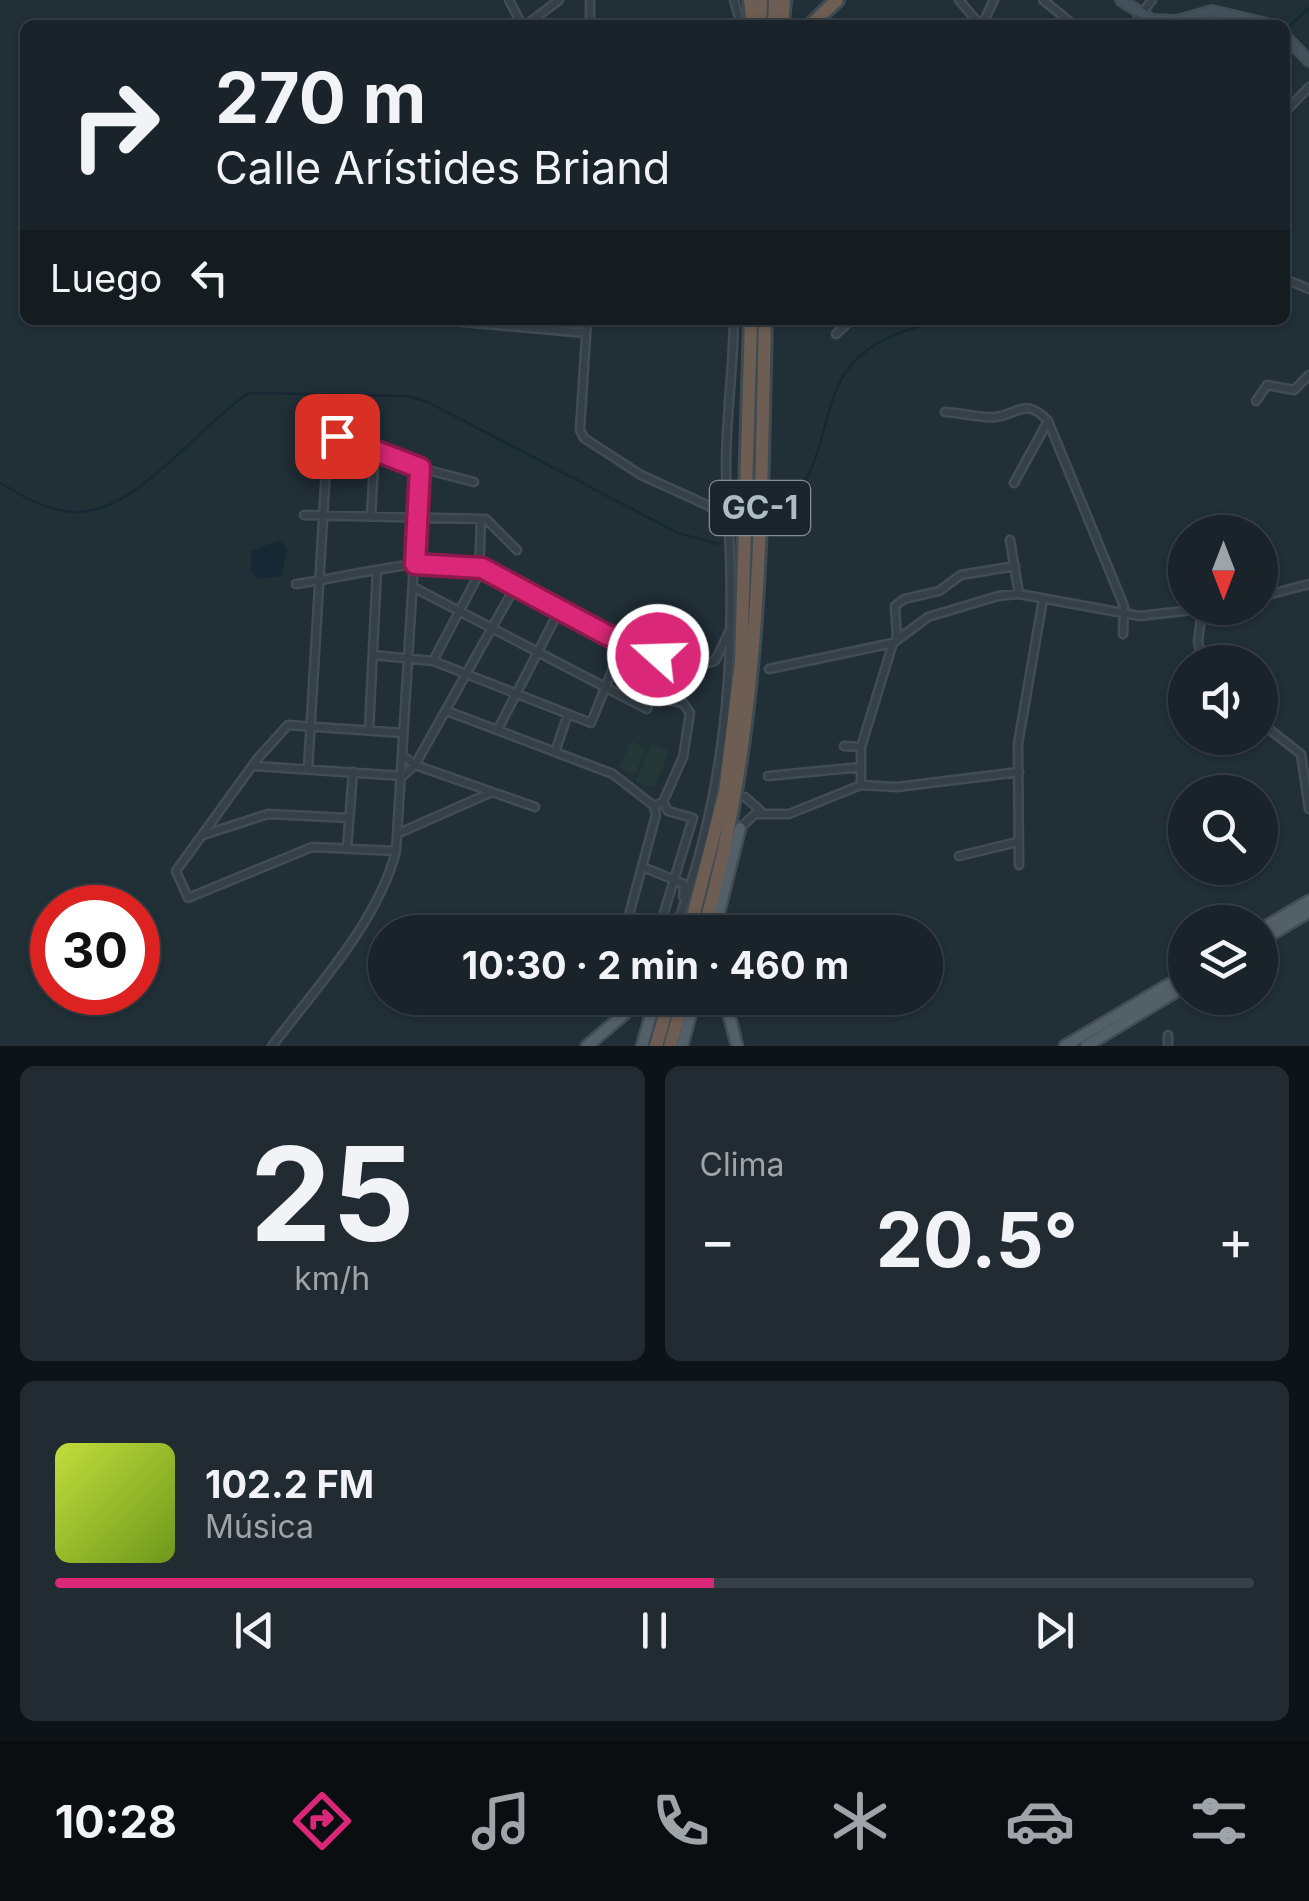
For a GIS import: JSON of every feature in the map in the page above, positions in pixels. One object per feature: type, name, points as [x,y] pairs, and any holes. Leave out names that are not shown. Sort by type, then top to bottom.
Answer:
[{"type":"highway","points":[[815,20],[837,0]]},
{"type":"highway","name":"GC-1","points":[[694,915],[715,838],[731,750],[740,662],[751,325]]},
{"type":"highway","name":"GC-1","points":[[707,915],[738,794],[752,696],[766,325]]},
{"type":"highway","points":[[734,572],[746,509]]},
{"type":"highway","points":[[740,828],[755,730],[752,696]]},
{"type":"highway","points":[[656,1046],[665,1015]]},
{"type":"highway","points":[[670,1046],[679,1015]]},
{"type":"main road","points":[[721,915],[740,828]]},
{"type":"main road","points":[[1278,920],[1309,902]]},
{"type":"main road","points":[[1278,931],[1309,912]]},
{"type":"main road","points":[[1065,1046],[1168,985]]},
{"type":"main road","points":[[1086,1046],[1168,996]]},
{"type":"main road","points":[[587,1046],[623,1015]]},
{"type":"main road","points":[[642,1046],[651,1015]]},
{"type":"main road","points":[[682,1046],[690,1015]]},
{"type":"main road","points":[[730,1015],[737,1046]]},
{"type":"street","points":[[531,20],[559,0]]},
{"type":"street","points":[[959,0],[977,20]]},
{"type":"street","points":[[1043,0],[1068,20]]},
{"type":"street","points":[[1121,0],[1152,20]]},
{"type":"street","points":[[1136,20],[1152,0]]},
{"type":"street","points":[[1182,20],[1225,12],[1253,20]]},
{"type":"street","points":[[1290,41],[1309,61]]},
{"type":"street","points":[[1290,107],[1309,87]]},
{"type":"street","points":[[493,325],[586,334]]},
{"type":"street","points":[[587,325],[580,430],[584,438],[642,475],[725,515],[731,526]]},
{"type":"street","points":[[680,915],[710,823],[722,761],[734,572],[727,495],[734,325]]},
{"type":"street","points":[[836,334],[846,325]]},
{"type":"street","points":[[1256,400],[1267,384],[1286,392],[1309,375]]},
{"type":"street","points":[[945,412],[995,418],[1012,409],[1030,408],[1048,421],[1125,614],[1123,634]]},
{"type":"street","points":[[1014,482],[1048,421]]},
{"type":"street","points":[[314,435],[374,448],[420,468],[474,482]]},
{"type":"street","points":[[308,769],[328,436]]},
{"type":"street","points":[[372,516],[374,448]]},
{"type":"street","points":[[272,1046],[362,922],[386,880],[396,851],[420,468]]},
{"type":"street","points":[[708,505],[716,506],[727,495]]},
{"type":"street","points":[[304,515],[480,519],[517,550]]},
{"type":"street","points":[[433,662],[478,567],[480,519]]},
{"type":"street","points":[[1010,540],[1019,594]]},
{"type":"street","points":[[296,584],[415,564],[478,567],[623,642],[686,663],[710,664],[721,654],[732,624]]},
{"type":"street","points":[[861,786],[861,747],[895,640],[895,606],[939,591],[961,575],[1014,566]]},
{"type":"street","points":[[370,729],[378,570]]},
{"type":"street","points":[[1278,592],[1309,584]]},
{"type":"street","points":[[256,766],[403,776],[415,765],[516,585]]},
{"type":"street","points":[[413,587],[646,708],[658,655]]},
{"type":"street","points":[[769,669],[895,640],[928,616],[1019,594],[1125,614],[1168,611]]},
{"type":"street","points":[[1018,865],[1019,772],[1028,668],[1043,599]]},
{"type":"street","points":[[498,728],[560,609]]},
{"type":"street","points":[[373,655],[433,662],[591,723],[623,642]]},
{"type":"street","points":[[650,696],[684,703],[690,713],[685,750],[663,802],[654,806]]},
{"type":"street","points":[[447,710],[613,774],[654,806],[656,815],[629,915]]},
{"type":"street","points":[[556,749],[568,714]]},
{"type":"street","points":[[396,851],[312,847],[185,897],[176,871],[288,725],[403,733]]},
{"type":"street","points":[[1278,736],[1301,754],[1309,809]]},
{"type":"street","points":[[844,746],[861,747]]},
{"type":"street","points":[[402,755],[415,765],[535,807]]},
{"type":"street","points":[[768,776],[861,766]]},
{"type":"street","points":[[347,848],[352,772]]},
{"type":"street","points":[[740,828],[748,816],[790,814],[861,786],[897,787],[1019,772]]},
{"type":"street","points":[[399,833],[493,792]]},
{"type":"street","points":[[745,797],[751,807],[768,814]]},
{"type":"street","points":[[663,802],[668,811]]},
{"type":"street","points":[[656,815],[668,811],[694,818],[664,915]]},
{"type":"street","points":[[203,835],[268,814],[349,818]]},
{"type":"street","points":[[959,856],[1018,842]]},
{"type":"street","points":[[643,867],[676,877],[684,884],[680,915]]},
{"type":"street","points":[[1168,1034],[1168,1046]]},
{"type":"green space","points":[[631,741],[646,748],[635,775],[619,768]]},
{"type":"green space","points":[[651,744],[669,751],[654,788],[636,781]]},
{"type":"water","points":[[279,540],[287,548],[281,576],[257,579],[251,570],[251,551]]},
{"type":"waterway","points":[[1290,25],[1309,8]]},
{"type":"waterway","points":[[777,517],[801,488],[843,376],[863,353],[895,334],[927,325]]},
{"type":"waterway","points":[[0,483],[53,508],[72,512],[95,510],[142,485],[249,393],[406,396],[426,401],[678,533],[718,544]]},
{"type":"route","points":[[337,436],[420,468],[415,564],[482,568],[607,635],[658,655]]}]
